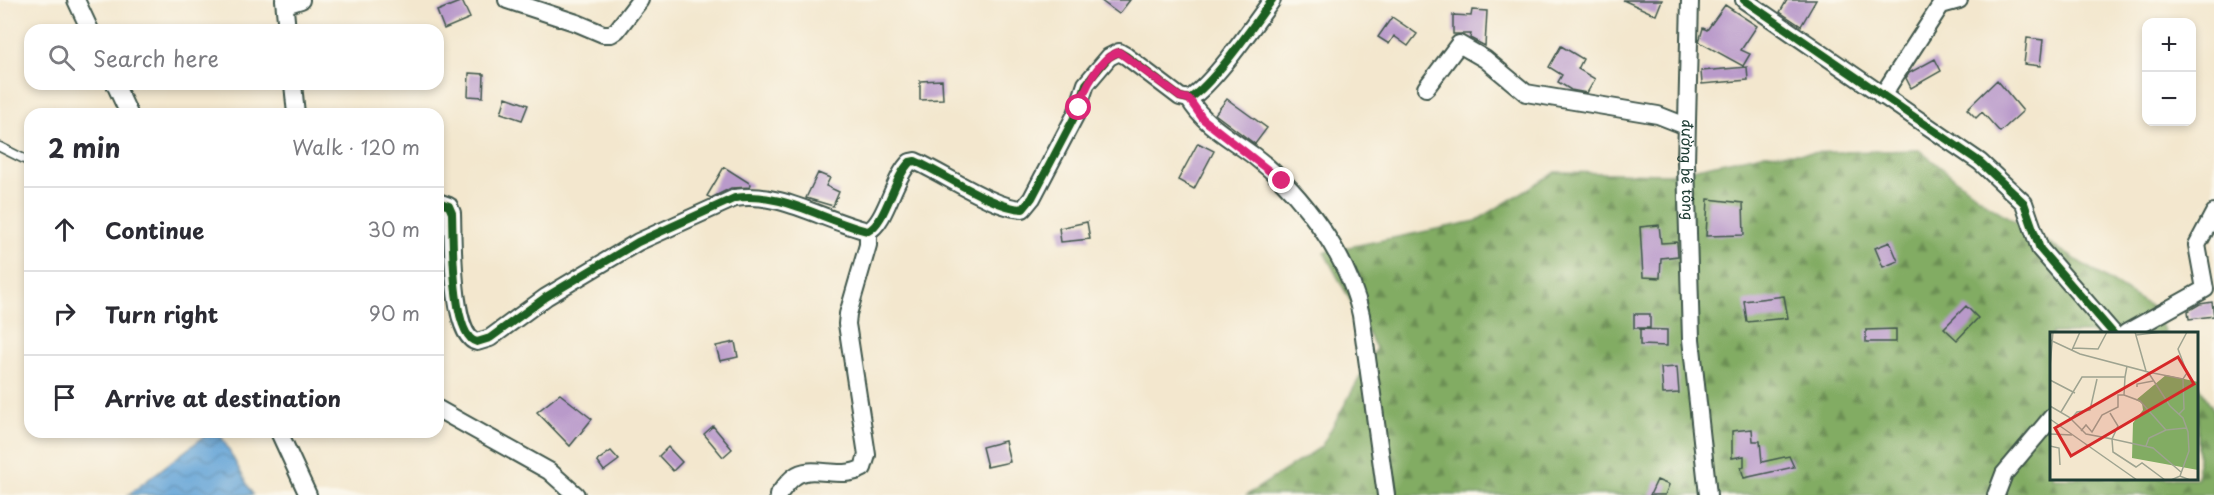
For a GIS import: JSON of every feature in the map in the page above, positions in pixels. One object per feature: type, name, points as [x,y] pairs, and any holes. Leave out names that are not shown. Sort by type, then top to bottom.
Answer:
[{"type":"street","points":[[76,0],[87,24]]},
{"type":"street","points":[[507,0],[603,34],[611,34],[617,30],[640,0]]},
{"type":"street","points":[[1189,99],[1207,82],[1272,0]]},
{"type":"street","name":"đường bê tông","points":[[1690,0],[1686,126],[1691,339],[1708,495]]},
{"type":"street","points":[[1744,0],[1980,162],[2024,203],[2040,249],[2112,332]]},
{"type":"street","points":[[1882,96],[1941,5],[1959,0]]},
{"type":"street","points":[[288,24],[290,2]]},
{"type":"street","points":[[1426,88],[1459,44],[1485,59],[1526,93],[1647,112],[1686,126]]},
{"type":"street","points":[[778,495],[793,477],[802,473],[839,475],[854,473],[863,468],[867,454],[847,324],[848,314],[868,245],[868,231],[877,223],[900,173],[910,162],[924,165],[995,201],[1023,209],[1032,198],[1076,114],[1086,84],[1114,53],[1126,56],[1180,97],[1189,99],[1203,119],[1282,181],[1333,247],[1348,272],[1361,315],[1386,495]]},
{"type":"street","points":[[118,90],[126,108]]},
{"type":"street","points":[[294,90],[295,108]]},
{"type":"street","points":[[444,204],[449,206],[452,213],[454,272],[463,328],[467,337],[477,342],[490,338],[546,297],[638,242],[735,198],[751,197],[787,203],[868,231]]},
{"type":"street","points":[[2128,332],[2205,289],[2197,245],[2214,213]]},
{"type":"street","points":[[444,412],[549,471],[576,495]]},
{"type":"street","points":[[1996,495],[2004,474],[2050,419]]},
{"type":"street","points":[[282,438],[308,495]]},
{"type":"lane","points":[[0,147],[24,159]]},
{"type":"green space","points":[[1919,150],[1990,206],[2150,306],[2165,332],[2050,332],[2050,480],[2199,480],[2199,387],[2214,410],[2214,495],[1247,495],[1321,447],[1376,348],[1324,252],[1476,221],[1555,172],[1669,174],[1762,154]]},
{"type":"water","points":[[202,438],[222,438],[253,495],[128,495]]},
{"type":"building","points":[[1100,0],[1130,0],[1119,14]]},
{"type":"building","points":[[1623,0],[1662,0],[1656,15]]},
{"type":"building","points":[[1787,0],[1816,0],[1801,26],[1780,12]]},
{"type":"building","points":[[462,1],[470,18],[444,29],[444,24],[437,11]]},
{"type":"building","points":[[1725,5],[1757,26],[1741,50],[1750,54],[1743,66],[1699,42],[1703,28],[1707,30]]},
{"type":"building","points":[[1472,10],[1487,11],[1485,46],[1470,38],[1471,34],[1453,34],[1453,15],[1471,16]]},
{"type":"building","points":[[1392,17],[1417,34],[1408,46],[1394,36],[1389,44],[1378,37]]},
{"type":"building","points":[[2027,38],[2043,40],[2040,66],[2024,64]]},
{"type":"building","points":[[1561,46],[1583,59],[1578,69],[1595,79],[1587,93],[1571,90],[1558,82],[1562,75],[1549,67]]},
{"type":"building","points":[[1935,59],[1941,71],[1911,88],[1906,78],[1909,73]]},
{"type":"building","points":[[1747,67],[1748,80],[1702,84],[1701,71]]},
{"type":"building","points":[[469,73],[484,74],[483,97],[468,96]]},
{"type":"building","points":[[942,80],[943,99],[920,100],[920,81]]},
{"type":"building","points":[[1997,80],[2023,111],[2000,132],[1982,112],[1976,118],[1967,109]]},
{"type":"building","points":[[506,97],[528,105],[522,120],[501,113]]},
{"type":"building","points":[[1227,99],[1267,128],[1255,144],[1215,114]]},
{"type":"building","points":[[1198,143],[1214,151],[1194,189],[1178,180]]},
{"type":"building","points":[[724,167],[751,184],[750,187],[731,188],[711,198],[707,196]]},
{"type":"building","points":[[818,173],[830,178],[826,186],[839,192],[833,206],[806,198]]},
{"type":"building","points":[[1708,199],[1743,203],[1744,235],[1706,236]]},
{"type":"building","points":[[1087,222],[1090,239],[1061,242],[1059,228]]},
{"type":"building","points":[[1659,225],[1661,243],[1677,242],[1678,256],[1661,258],[1660,278],[1643,277],[1640,227]]},
{"type":"building","points":[[1890,242],[1898,261],[1883,267],[1875,248]]},
{"type":"building","points":[[1784,296],[1788,318],[1747,322],[1744,301]]},
{"type":"building","points":[[2212,302],[2214,316],[2189,319],[2188,311],[2200,304]]},
{"type":"building","points":[[1966,306],[1978,318],[1957,340],[1944,328]]},
{"type":"building","points":[[1634,314],[1650,314],[1650,328],[1634,328]]},
{"type":"building","points":[[1640,329],[1667,330],[1667,346],[1640,345]]},
{"type":"building","points":[[1896,329],[1896,342],[1866,342],[1866,330]]},
{"type":"building","points":[[735,342],[738,357],[720,361],[716,346]]},
{"type":"building","points":[[1677,367],[1679,393],[1663,394],[1661,368]]},
{"type":"building","points":[[560,394],[592,419],[570,446],[537,412]]},
{"type":"building","points":[[713,426],[732,449],[723,457],[704,434]]},
{"type":"building","points":[[1752,429],[1753,441],[1760,441],[1762,462],[1789,456],[1794,467],[1744,478],[1741,468],[1744,467],[1744,456],[1732,458],[1732,431]]},
{"type":"building","points":[[1005,441],[1010,462],[987,467],[982,447]]},
{"type":"building","points":[[668,447],[682,462],[673,471],[659,456]]},
{"type":"building","points":[[611,451],[619,460],[604,471],[597,461]]},
{"type":"building","points":[[1657,480],[1669,485],[1665,495],[1650,495]]},
{"type":"cycle path","points":[[444,204],[449,206],[452,213],[453,263],[462,323],[469,336],[477,342],[490,338],[546,297],[638,242],[735,198],[752,197],[786,203],[868,231],[880,219],[904,169],[910,162],[915,161],[984,197],[1023,209],[1032,198],[1076,114],[1086,84],[1109,57],[1119,52],[1180,97],[1189,99],[1222,67],[1272,0]]},
{"type":"cycle path","points":[[1744,0],[1980,162],[2024,203],[2040,249],[2112,332]]},
{"type":"route","points":[[1079,108],[1086,84],[1109,57],[1119,52],[1180,97],[1189,99],[1203,119],[1255,157],[1282,181]]}]
